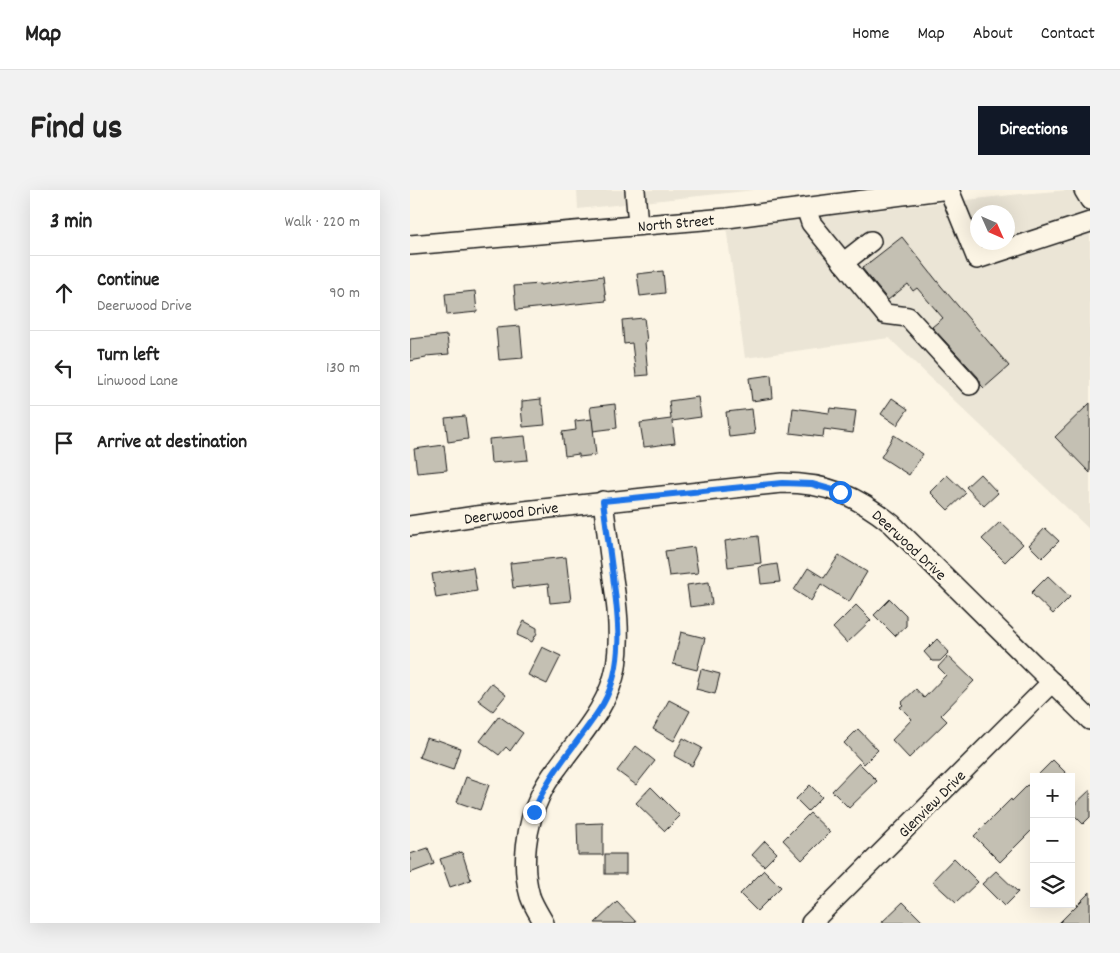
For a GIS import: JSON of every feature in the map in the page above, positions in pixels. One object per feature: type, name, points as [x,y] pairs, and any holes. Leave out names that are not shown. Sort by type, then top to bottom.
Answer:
[{"type":"street","points":[[635,190],[638,225]]},
{"type":"street","name":"North Street","points":[[410,245],[727,218],[941,190]]},
{"type":"street","points":[[949,190],[978,260],[1090,222]]},
{"type":"street","points":[[1084,190],[1090,200]]},
{"type":"street","points":[[806,208],[811,223],[885,314],[908,316],[970,385]]},
{"type":"street","points":[[843,263],[871,241]]},
{"type":"street","name":"Deerwood Drive","points":[[410,526],[603,501],[782,483],[812,484],[840,492],[875,510],[892,524],[1090,720]]},
{"type":"street","points":[[544,923],[530,896],[527,875],[526,854],[528,834],[534,812],[547,783],[604,702],[616,667],[617,607],[603,501]]},
{"type":"street","name":"Glenview Drive","points":[[811,923],[1052,682]]},
{"type":"shaded area","points":[[577,190],[755,190],[578,209]]},
{"type":"shaded area","points":[[1090,190],[1090,530],[889,338],[745,358],[726,227],[1020,194]]},
{"type":"building","points":[[902,237],[1009,366],[984,388],[978,377],[932,327],[943,318],[917,288],[913,291],[908,284],[888,300],[862,268]]},
{"type":"building","points":[[663,271],[665,293],[640,296],[637,274]]},
{"type":"building","points":[[603,276],[606,301],[516,310],[514,286],[540,285]]},
{"type":"building","points":[[475,291],[477,312],[447,315],[445,294]]},
{"type":"building","points":[[644,318],[648,375],[636,376],[632,343],[624,344],[622,320]]},
{"type":"building","points":[[520,326],[523,358],[499,360],[496,328]]},
{"type":"building","points":[[447,335],[449,354],[426,356],[426,358],[410,361],[410,339]]},
{"type":"building","points":[[771,375],[773,398],[752,401],[749,378]]},
{"type":"building","points":[[698,397],[701,417],[672,421],[675,443],[644,447],[640,423],[671,419],[669,401]]},
{"type":"building","points":[[892,398],[908,409],[897,425],[881,414]]},
{"type":"building","points":[[541,399],[545,425],[523,427],[522,401]]},
{"type":"building","points":[[1090,403],[1090,473],[1055,437]]},
{"type":"building","points":[[615,404],[617,428],[593,431],[590,407]]},
{"type":"building","points":[[793,408],[829,413],[830,408],[856,411],[853,433],[824,429],[823,437],[790,433]]},
{"type":"building","points":[[752,409],[755,434],[729,437],[726,412]]},
{"type":"building","points":[[465,416],[468,439],[448,442],[445,418]]},
{"type":"building","points":[[592,419],[596,455],[579,457],[579,454],[565,456],[562,432],[576,430],[575,421]]},
{"type":"building","points":[[894,435],[923,454],[909,475],[881,457]]},
{"type":"building","points":[[525,436],[528,460],[491,463],[489,439]]},
{"type":"building","points":[[444,445],[447,470],[417,473],[414,449]]},
{"type":"building","points":[[980,474],[998,493],[984,506],[966,487]]},
{"type":"building","points":[[947,475],[966,493],[948,510],[930,492]]},
{"type":"building","points":[[1000,522],[1023,544],[1005,562],[982,539]]},
{"type":"building","points":[[1045,528],[1059,541],[1042,558],[1029,545]]},
{"type":"building","points":[[758,536],[761,563],[728,567],[725,541]]},
{"type":"building","points":[[694,547],[698,573],[669,576],[665,551]]},
{"type":"building","points":[[839,555],[867,572],[849,602],[821,584],[811,601],[794,590],[808,568],[824,578]]},
{"type":"building","points":[[566,557],[571,601],[550,603],[548,584],[513,588],[510,563]]},
{"type":"building","points":[[777,564],[780,582],[761,584],[759,567]]},
{"type":"building","points":[[473,567],[477,591],[436,598],[432,574]]},
{"type":"building","points":[[1048,576],[1070,597],[1053,614],[1031,593]]},
{"type":"building","points":[[709,582],[712,604],[690,607],[687,585]]},
{"type":"building","points":[[890,599],[906,615],[906,626],[895,636],[874,615]]},
{"type":"building","points":[[856,605],[871,620],[847,643],[833,628]]},
{"type":"building","points":[[524,621],[537,628],[537,633],[532,642],[517,635]]},
{"type":"building","points":[[681,632],[705,638],[697,670],[673,664]]},
{"type":"building","points":[[937,639],[949,652],[940,661],[932,661],[924,652]]},
{"type":"building","points":[[542,647],[561,656],[547,684],[528,675]]},
{"type":"building","points":[[948,656],[974,681],[941,715],[947,721],[909,758],[892,740],[912,719],[900,707],[903,705],[901,703],[916,689],[924,698],[946,675],[938,667]]},
{"type":"building","points":[[701,669],[720,674],[715,694],[696,689]]},
{"type":"building","points":[[491,683],[506,695],[493,711],[478,700]]},
{"type":"building","points":[[669,700],[690,711],[674,741],[653,729]]},
{"type":"building","points":[[499,716],[523,733],[510,751],[506,747],[499,755],[480,741]]},
{"type":"building","points":[[858,729],[878,750],[864,764],[844,743]]},
{"type":"building","points":[[426,738],[460,748],[453,770],[419,757]]},
{"type":"building","points":[[683,738],[702,748],[692,766],[674,756]]},
{"type":"building","points":[[636,746],[655,761],[636,785],[617,771]]},
{"type":"building","points":[[1053,760],[1066,773],[1040,773]]},
{"type":"building","points":[[859,763],[877,781],[849,808],[832,791]]},
{"type":"building","points":[[466,777],[489,785],[480,810],[457,802]]},
{"type":"building","points":[[1030,783],[1030,832],[1000,862],[974,836],[1011,799],[1012,801]]},
{"type":"building","points":[[810,785],[822,797],[808,811],[796,799]]},
{"type":"building","points":[[651,787],[680,816],[665,831],[636,803]]},
{"type":"building","points":[[1090,790],[1090,817],[1083,824],[1075,816],[1075,804]]},
{"type":"building","points":[[810,813],[830,832],[802,860],[783,840]]},
{"type":"building","points":[[603,823],[603,855],[578,855],[577,824]]},
{"type":"building","points":[[765,841],[777,853],[764,866],[752,855]]},
{"type":"building","points":[[428,848],[434,864],[410,873],[410,854]]},
{"type":"building","points":[[462,852],[471,880],[450,887],[440,859]]},
{"type":"building","points":[[605,854],[626,854],[626,874],[605,874]]},
{"type":"building","points":[[954,858],[978,882],[956,903],[932,881]]},
{"type":"building","points":[[764,870],[781,887],[757,911],[740,894]]},
{"type":"building","points":[[996,871],[1018,892],[1004,906],[982,884]]},
{"type":"building","points":[[1090,892],[1090,923],[1059,923],[1075,908]]},
{"type":"building","points":[[617,902],[637,923],[595,923]]},
{"type":"building","points":[[903,902],[924,923],[881,923]]},
{"type":"route","points":[[534,812],[547,783],[604,702],[616,667],[617,607],[603,501],[782,483],[812,484],[840,492]]}]
